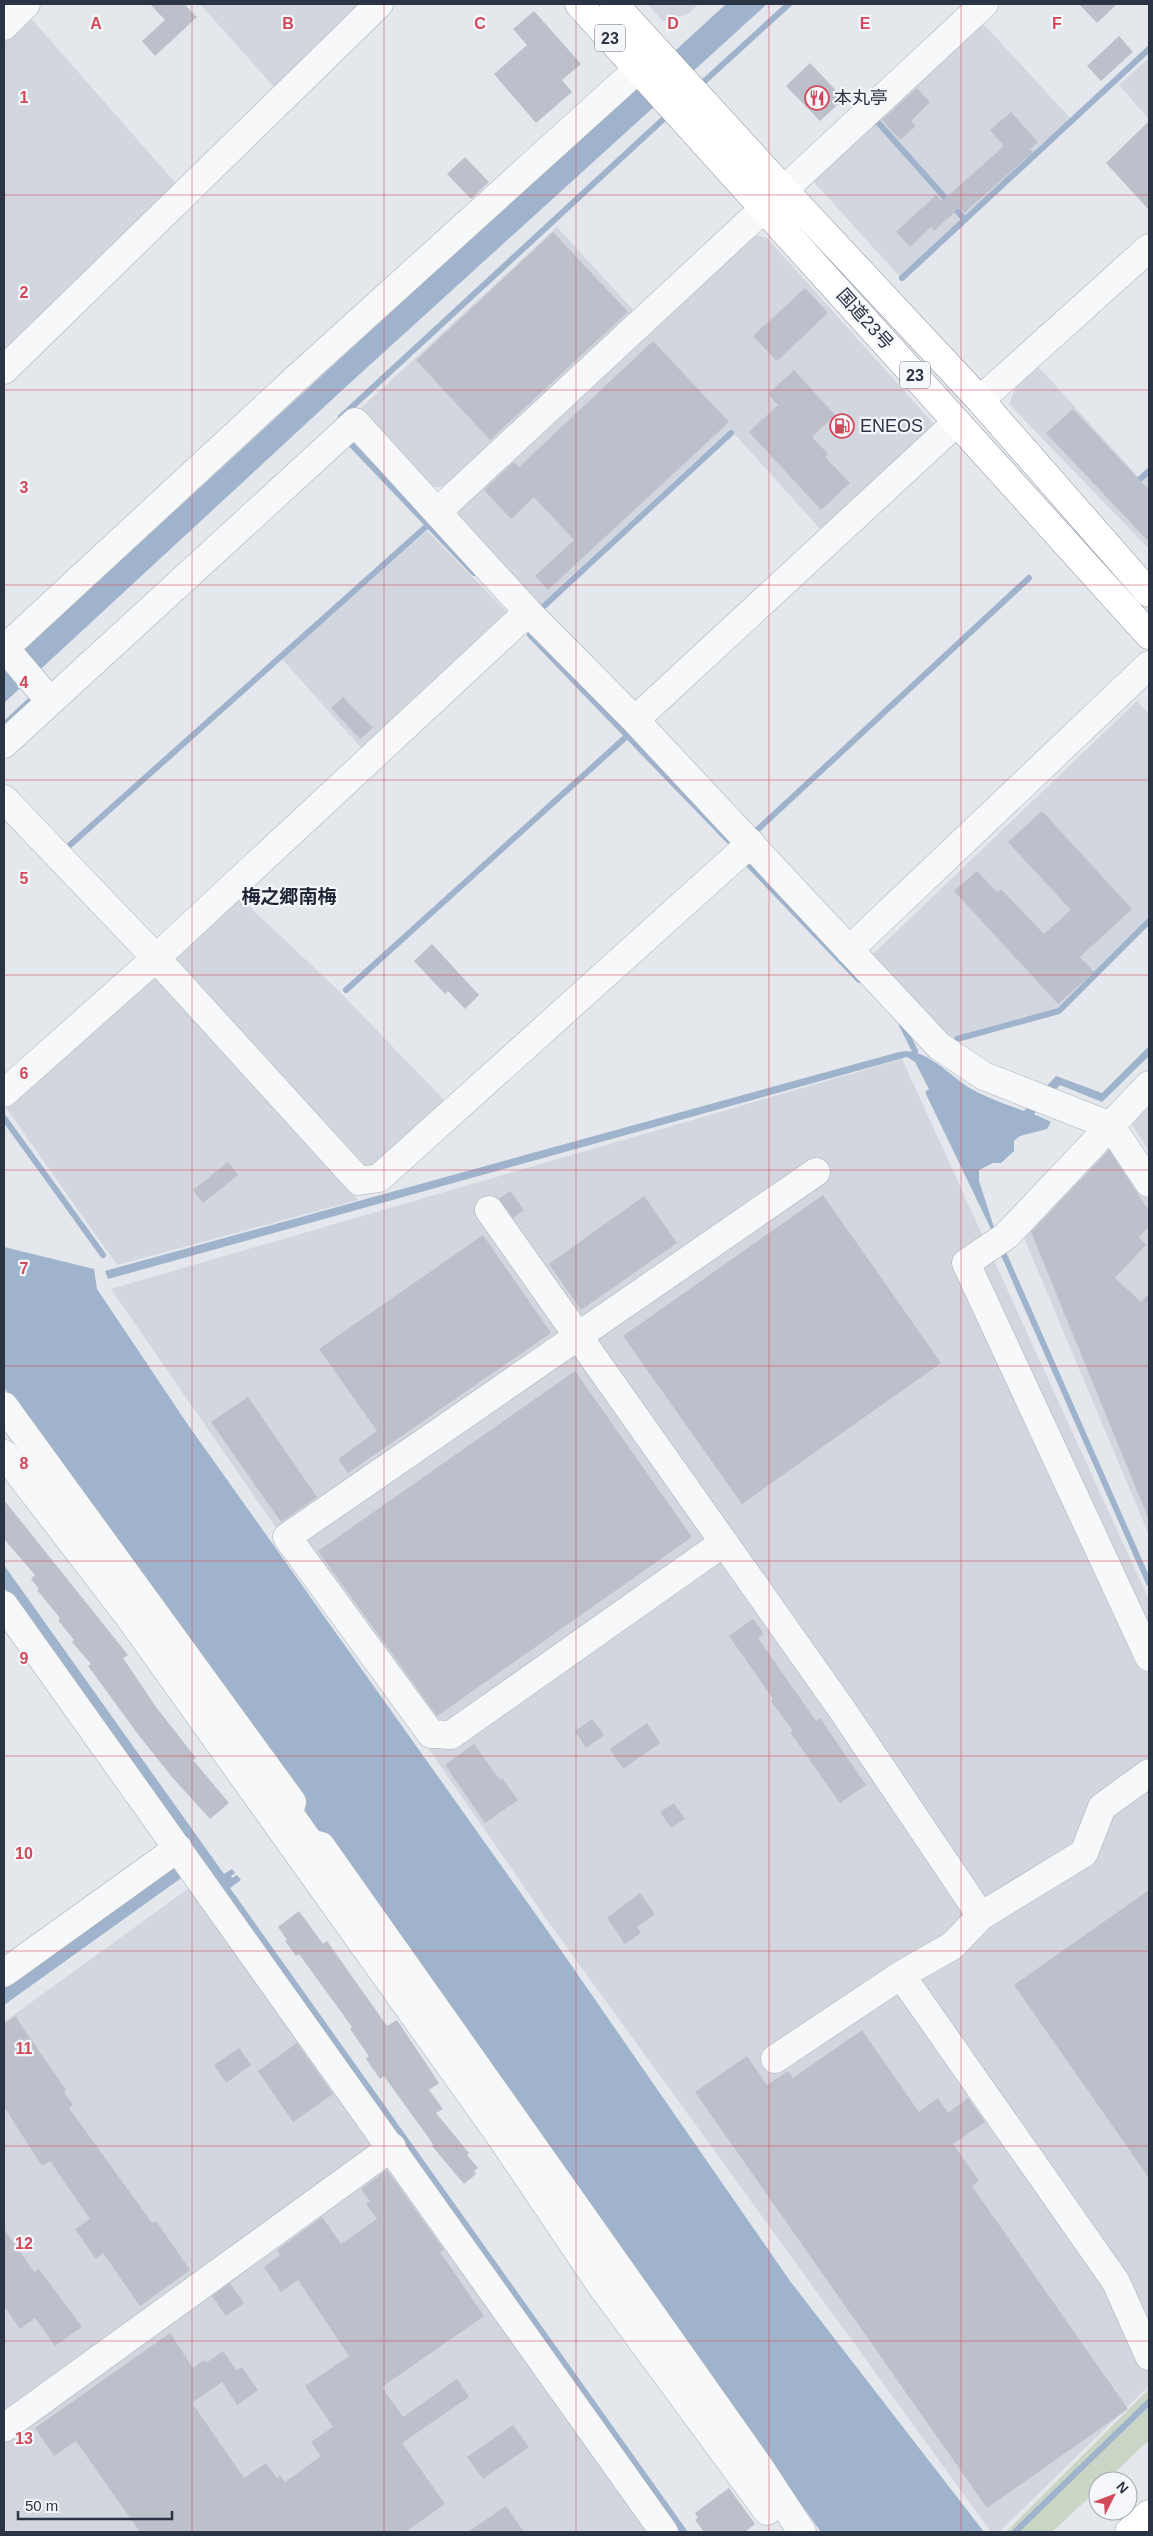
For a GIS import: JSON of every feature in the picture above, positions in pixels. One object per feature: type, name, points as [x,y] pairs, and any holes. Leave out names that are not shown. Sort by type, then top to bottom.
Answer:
[{"type":"highway","name":"国道23号","points":[[579,4],[647,65],[690,107],[774,199],[957,422],[1149,635]]},
{"type":"highway","name":"国道23号","points":[[614,4],[647,65]]},
{"type":"highway","name":"国道23号","points":[[774,199],[980,400],[1149,593]]},
{"type":"highway","points":[[1129,2532],[1149,2514]]},
{"type":"street","points":[[4,26],[26,4]]},
{"type":"street","points":[[4,370],[378,4]]},
{"type":"street","points":[[437,512],[984,4]]},
{"type":"street","points":[[43,693],[6,650],[291,383],[647,65]]},
{"type":"street","points":[[980,400],[1149,248]]},
{"type":"street","points":[[4,744],[43,693],[354,422],[528,612],[635,720],[939,1046],[984,1076],[1111,1126],[1149,1183]]},
{"type":"street","points":[[635,720],[957,422]]},
{"type":"street","points":[[4,1092],[156,958],[528,612]]},
{"type":"street","points":[[849,950],[1149,666]]},
{"type":"street","points":[[4,799],[156,958],[359,1181],[379,1178],[751,843]]},
{"type":"street","points":[[1149,1085],[1111,1126],[986,1250],[1149,1657]]},
{"type":"street","points":[[723,1543],[451,1735],[431,1734],[286,1537],[816,1172]]},
{"type":"street","points":[[489,1210],[843,1711],[981,1916]]},
{"type":"street","points":[[4,1406],[292,1802],[289,1813],[310,1843],[321,1846],[758,2464],[802,2532]]},
{"type":"street","points":[[4,1454],[130,1618],[496,2130],[600,2284],[783,2532]]},
{"type":"street","points":[[4,1604],[664,2532]]},
{"type":"street","points":[[775,2060],[901,1975],[952,1946],[981,1916],[1084,1853],[1102,1807],[1149,1773]]},
{"type":"street","points":[[4,1973],[178,1848]]},
{"type":"street","points":[[901,1975],[1116,2282],[1149,2356]]},
{"type":"street","points":[[4,2428],[392,2147]]},
{"type":"shaded area","points":[[200,4],[364,4],[274,87]]},
{"type":"shaded area","points":[[647,4],[698,4],[688,14],[663,21]]},
{"type":"shaded area","points":[[29,16],[178,186],[4,357],[4,40]]},
{"type":"shaded area","points":[[979,19],[1070,118],[900,277],[814,182],[814,174]]},
{"type":"shaded area","points":[[1149,58],[1149,119],[1119,85]]},
{"type":"shaded area","points":[[557,227],[636,313],[443,487],[429,487],[358,411]]},
{"type":"shaded area","points":[[753,235],[767,238],[934,424],[823,532],[730,429],[540,605],[458,517],[459,511]]},
{"type":"shaded area","points":[[1037,365],[1141,480],[1149,473],[1149,549],[1009,404],[1018,382]]},
{"type":"shaded area","points":[[427,531],[510,615],[363,750],[282,659]]},
{"type":"shaded area","points":[[1137,701],[1149,714],[1149,917],[1058,1009],[949,1038],[872,955]]},
{"type":"shaded area","points":[[237,895],[338,990],[447,1103],[368,1169],[174,957]]},
{"type":"shaded area","points":[[152,978],[162,978],[358,1200],[117,1265],[4,1105]]},
{"type":"shaded area","points":[[902,1059],[1149,1600],[1149,2386],[999,2532],[991,2532],[547,1920],[111,1289]]},
{"type":"shaded area","points":[[1149,1105],[1149,1152],[1131,1123]]},
{"type":"shaded area","points":[[1112,1143],[1149,1201],[1149,1535],[1022,1233]]},
{"type":"shaded area","points":[[193,1885],[377,2145],[4,2420],[4,2022]]},
{"type":"shaded area","points":[[384,2163],[391,2165],[651,2532],[4,2532],[4,2438]]},
{"type":"green space","points":[[1148,2390],[1149,2440],[1116,2471],[1088,2471],[1088,2498],[1052,2532],[1006,2532]]},
{"type":"water","points":[[726,4],[767,4],[350,383],[4,703],[4,668]]},
{"type":"water","points":[[1149,1046],[1149,1056],[1102,1102],[1060,1085],[1034,1114],[1051,1122],[1047,1129],[1020,1136],[1014,1141],[1014,1151],[1001,1163],[993,1163],[979,1170],[979,1181],[1002,1252],[925,1092],[929,1089],[915,1062],[907,1057],[108,1279],[105,1271],[899,1052],[920,1054],[977,1092],[1024,1111],[1056,1076],[1102,1093]]},
{"type":"water","points":[[4,1247],[94,1269],[97,1289],[186,1422],[542,1923],[790,2281],[984,2532],[821,2532],[325,1836],[314,1836],[299,1800],[4,1387]]},
{"type":"water","points":[[4,1565],[224,1874],[232,1869],[235,1873],[231,1876],[232,1878],[237,1875],[241,1880],[230,1888],[688,2532],[680,2532],[184,1876],[4,2005],[4,1986],[175,1864],[189,1847],[4,1587]]},
{"type":"building","points":[[150,4],[184,4],[197,17],[155,56],[142,41],[165,20]]},
{"type":"building","points":[[1079,4],[1117,4],[1097,23]]},
{"type":"building","points":[[534,11],[581,64],[562,80],[572,92],[536,123],[494,74],[527,45],[513,29]]},
{"type":"building","points":[[1119,36],[1133,52],[1101,81],[1087,66]]},
{"type":"building","points":[[810,63],[844,99],[820,121],[786,86]]},
{"type":"building","points":[[917,88],[930,102],[911,121],[916,126],[900,140],[882,120]]},
{"type":"building","points":[[1011,112],[1038,142],[1030,149],[1033,152],[964,213],[959,208],[934,231],[931,227],[910,247],[896,232],[936,195],[942,201],[1004,146],[990,130]]},
{"type":"building","points":[[1149,121],[1149,210],[1106,163]]},
{"type":"building","points":[[465,157],[489,182],[471,199],[447,174]]},
{"type":"building","points":[[553,232],[628,312],[490,440],[416,360]]},
{"type":"building","points":[[805,288],[828,313],[777,361],[753,336]]},
{"type":"building","points":[[653,341],[729,422],[548,590],[535,576],[574,540],[534,497],[511,519],[484,490],[514,462],[519,467]]},
{"type":"building","points":[[794,370],[835,415],[812,437],[828,454],[825,457],[850,483],[821,510],[749,432],[778,405],[768,394]]},
{"type":"building","points":[[1073,409],[1149,490],[1149,542],[1046,433]]},
{"type":"building","points":[[343,697],[373,728],[360,739],[331,708]]},
{"type":"building","points":[[1042,811],[1132,909],[1080,957],[1094,972],[1058,1004],[954,891],[977,871],[997,892],[1001,889],[1044,934],[1071,910],[1008,842]]},
{"type":"building","points":[[432,944],[479,995],[465,1009],[448,991],[445,994],[414,961]]},
{"type":"building","points":[[1109,1150],[1149,1211],[1149,1226],[1139,1237],[1146,1245],[1115,1278],[1141,1302],[1149,1293],[1149,1520],[1031,1232]]},
{"type":"building","points":[[228,1162],[238,1175],[203,1203],[193,1190]]},
{"type":"building","points":[[510,1191],[524,1210],[513,1218],[499,1199]]},
{"type":"building","points":[[823,1195],[941,1363],[742,1504],[623,1336]]},
{"type":"building","points":[[644,1196],[677,1243],[581,1310],[549,1264]]},
{"type":"building","points":[[483,1235],[551,1333],[348,1473],[338,1459],[377,1431],[319,1349]]},
{"type":"building","points":[[575,1371],[692,1537],[437,1716],[318,1551]]},
{"type":"building","points":[[248,1397],[317,1497],[281,1522],[211,1422]]},
{"type":"building","points":[[4,1500],[128,1655],[123,1658],[156,1707],[196,1758],[193,1760],[229,1803],[210,1819],[172,1777],[137,1733],[88,1666],[91,1664],[72,1642],[74,1640],[58,1620],[60,1618],[37,1590],[39,1589],[31,1579],[35,1575],[4,1539]]},
{"type":"building","points":[[753,1619],[764,1634],[758,1638],[816,1721],[820,1718],[866,1785],[840,1803],[790,1732],[793,1731],[771,1701],[773,1699],[729,1636]]},
{"type":"building","points":[[592,1719],[604,1735],[586,1748],[575,1731]]},
{"type":"building","points":[[647,1723],[660,1743],[623,1769],[610,1749]]},
{"type":"building","points":[[474,1744],[500,1780],[502,1778],[518,1800],[485,1823],[445,1765]]},
{"type":"building","points":[[674,1803],[685,1819],[671,1828],[660,1812]]},
{"type":"building","points":[[1149,1890],[1149,2178],[1014,1985]]},
{"type":"building","points":[[640,1893],[655,1914],[637,1927],[641,1933],[625,1944],[607,1918]]},
{"type":"building","points":[[299,1911],[323,1944],[327,1941],[387,2026],[397,2020],[439,2083],[429,2090],[443,2109],[436,2113],[469,2153],[467,2155],[478,2168],[474,2171],[476,2174],[464,2184],[432,2146],[428,2137],[384,2076],[380,2079],[366,2059],[369,2056],[350,2029],[352,2027],[299,1954],[296,1956],[285,1941],[287,1940],[278,1927]]},
{"type":"building","points":[[15,2016],[66,2090],[64,2092],[73,2105],[69,2108],[152,2223],[156,2221],[190,2270],[140,2306],[103,2253],[96,2259],[75,2229],[90,2219],[50,2161],[42,2166],[4,2107],[4,2024]]},
{"type":"building","points":[[862,2030],[919,2112],[938,2098],[948,2113],[968,2098],[985,2122],[953,2144],[979,2181],[972,2186],[1128,2409],[987,2508],[695,2092],[747,2056],[767,2085],[788,2071],[793,2078]]},
{"type":"building","points":[[297,2043],[333,2094],[293,2122],[258,2071]]},
{"type":"building","points":[[239,2048],[251,2065],[226,2083],[214,2065]]},
{"type":"building","points":[[387,2170],[444,2250],[440,2252],[484,2316],[382,2387],[403,2417],[457,2379],[469,2397],[402,2443],[445,2504],[405,2532],[140,2532],[76,2441],[54,2456],[35,2428],[170,2333],[193,2368],[204,2360],[206,2363],[223,2351],[236,2370],[242,2367],[258,2390],[237,2405],[222,2382],[192,2403],[244,2478],[266,2463],[277,2478],[280,2475],[285,2482],[321,2456],[311,2442],[333,2427],[305,2386],[349,2356],[298,2280],[281,2292],[264,2267],[280,2255],[277,2250],[322,2217],[341,2244],[377,2219],[366,2204],[370,2201],[361,2189]]},
{"type":"building","points":[[4,2229],[34,2272],[39,2269],[82,2327],[55,2346],[35,2318],[20,2329],[4,2306]]},
{"type":"building","points":[[230,2283],[244,2303],[226,2316],[212,2296]]},
{"type":"building","points":[[513,2425],[529,2447],[483,2479],[467,2457]]},
{"type":"building","points":[[729,2488],[755,2524],[745,2532],[704,2532],[695,2520],[698,2518],[695,2513]]},
{"type":"building","points":[[506,2506],[524,2532],[468,2532]]},
{"type":"waterway","points":[[698,87],[789,4]]},
{"type":"waterway","points":[[902,278],[1149,49]]},
{"type":"waterway","points":[[341,417],[670,113]]},
{"type":"waterway","points":[[874,118],[965,220]]},
{"type":"waterway","points":[[544,606],[731,433]]},
{"type":"waterway","points":[[346,439],[474,573]]},
{"type":"waterway","points":[[1140,479],[1149,471]]},
{"type":"waterway","points":[[70,845],[428,525]]},
{"type":"waterway","points":[[755,832],[1029,578]]},
{"type":"waterway","points":[[530,635],[729,841]]},
{"type":"waterway","points":[[4,725],[35,696]]},
{"type":"waterway","points":[[346,990],[627,736]]},
{"type":"waterway","points":[[747,863],[859,980]]},
{"type":"waterway","points":[[957,1039],[1059,1011],[1149,921]]},
{"type":"waterway","points":[[902,1025],[915,1051],[914,1055]]},
{"type":"waterway","points":[[4,1118],[103,1255]]},
{"type":"waterway","points":[[1001,1248],[1149,1583]]},
{"type":"waterway","points":[[1015,2532],[1149,2402]]},
{"type":"place","name":"本丸亭","points":[[817,98]]},
{"type":"place","name":"ENEOS","points":[[842,426]]},
{"type":"district","name":"梅之郷南梅","points":[[289,896]]}]
